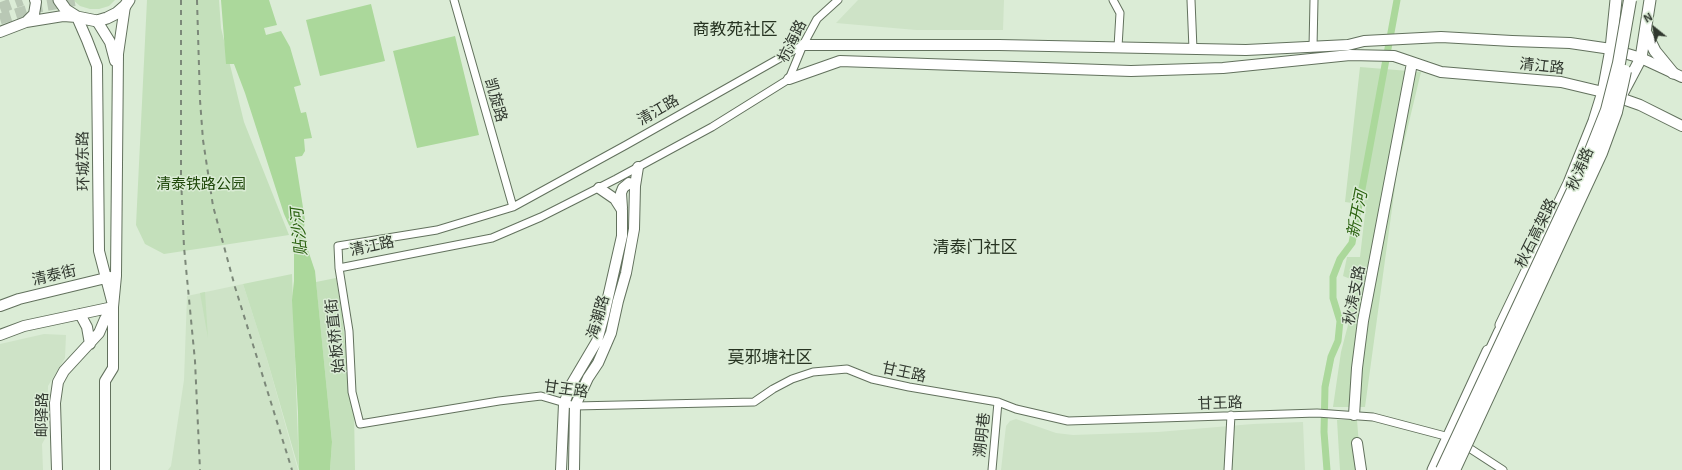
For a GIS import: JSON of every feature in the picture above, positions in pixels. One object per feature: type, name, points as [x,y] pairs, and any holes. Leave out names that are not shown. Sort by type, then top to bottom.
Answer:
[{"type":"highway","name":"秋石高架路","points":[[1442,470],[1524,294],[1574,192],[1606,110],[1620,63],[1630,0]]},
{"type":"highway","name":"秋石高架路","points":[[1454,470],[1601,153],[1616,112],[1634,32],[1638,0]]},
{"type":"highway","points":[[1462,470],[1549,275],[1559,246]]},
{"type":"highway","points":[[1436,470],[1500,332],[1524,294]]},
{"type":"main road","points":[[26,22],[34,14],[35,0]]},
{"type":"main road","points":[[59,0],[66,10],[77,17]]},
{"type":"main road","name":"秋涛路","points":[[1433,470],[1569,184],[1583,150],[1603,92],[1611,49],[1616,0]]},
{"type":"main road","name":"秋涛路","points":[[1449,470],[1529,298],[1582,203],[1609,138],[1620,99],[1641,58],[1650,0]]},
{"type":"main road","points":[[0,32],[26,22],[63,16],[97,20],[107,18],[117,13],[127,3]]},
{"type":"main road","points":[[118,77],[118,54],[127,3]]},
{"type":"main road","name":"环城东路","points":[[77,17],[97,66],[99,251],[113,307]]},
{"type":"main road","points":[[97,20],[110,42],[118,77]]},
{"type":"main road","points":[[1646,33],[1655,51],[1677,75]]},
{"type":"main road","name":"清江路","points":[[803,45],[998,45],[1246,50],[1348,45],[1364,41],[1441,37],[1570,43],[1611,49],[1641,58]]},
{"type":"main road","name":"清江路","points":[[788,79],[840,61],[1131,71],[1223,68],[1350,55],[1394,56],[1441,72],[1561,82],[1603,92],[1640,105],[1682,126]]},
{"type":"main road","points":[[1641,58],[1677,75]]},
{"type":"main road","name":"秋涛支路","points":[[1354,415],[1357,368],[1364,321],[1412,63]]},
{"type":"main road","name":"环城东路","points":[[105,470],[105,381],[113,368],[113,307],[116,276],[118,77]]},
{"type":"main road","name":"海潮路","points":[[574,470],[575,406],[588,378],[598,363],[611,334],[626,273],[634,229],[635,186],[638,167]]},
{"type":"main road","name":"海潮路","points":[[561,470],[564,404],[571,385],[597,341],[622,236],[622,188],[629,183],[635,186]]},
{"type":"main road","points":[[599,188],[615,199],[622,210]]},
{"type":"main road","name":"清泰街","points":[[0,306],[19,299],[116,276]]},
{"type":"main road","points":[[0,334],[24,326],[113,307]]},
{"type":"main road","name":"邮驿路","points":[[57,470],[55,403],[58,382],[64,371],[99,333],[104,319],[113,307]]},
{"type":"main road","points":[[80,314],[87,327],[90,344]]},
{"type":"main road","points":[[1357,443],[1361,470]]},
{"type":"street","name":"凯旋路","points":[[454,0],[513,207]]},
{"type":"street","name":"杭海路","points":[[788,79],[803,45],[818,19],[838,0]]},
{"type":"street","points":[[1113,0],[1120,13],[1118,47]]},
{"type":"street","points":[[1191,0],[1193,49]]},
{"type":"street","points":[[1313,47],[1314,0]]},
{"type":"street","name":"清江路","points":[[338,246],[437,230],[513,207],[803,45]]},
{"type":"street","name":"清江路","points":[[339,268],[492,238],[540,217],[599,188],[712,127],[788,79]]},
{"type":"street","name":"始板桥直街","points":[[338,246],[339,268],[349,331],[352,392],[360,424]]},
{"type":"street","name":"甘王路","points":[[360,424],[500,401],[541,396],[575,406],[754,402],[773,389],[792,379],[813,372],[847,370],[909,387],[998,402],[1016,409],[1068,421],[1317,413],[1373,417],[1448,436]]},
{"type":"street","name":"溯明巷","points":[[992,470],[998,402]]},
{"type":"street","points":[[1228,470],[1231,415]]},
{"type":"street","points":[[1461,443],[1504,470]]},
{"type":"shaded area","points":[[858,0],[1004,0],[1003,30],[916,30],[836,23]]},
{"type":"shaded area","points":[[243,284],[267,359],[298,470],[168,470],[171,466],[184,380],[187,296]]},
{"type":"shaded area","points":[[44,334],[66,335],[65,358],[48,386],[47,435],[42,444],[43,470],[0,470],[0,344]]},
{"type":"shaded area","points":[[1016,419],[1056,433],[1073,435],[1158,432],[1253,424],[1303,422],[1305,470],[1001,470],[1006,426],[1010,421]]},
{"type":"green space","points":[[73,0],[115,0],[109,6],[99,9],[90,9],[80,6]]},
{"type":"green space","name":"清泰铁路公园","points":[[147,0],[219,0],[221,28],[244,122],[289,235],[164,254],[145,244],[136,225]]},
{"type":"green space","points":[[1360,67],[1421,72],[1397,172],[1365,407],[1333,407],[1341,352],[1348,325],[1346,307],[1353,280],[1343,276],[1347,257],[1360,257],[1366,205],[1345,202]]},
{"type":"green space","points":[[292,274],[299,470],[267,359],[243,284]]},
{"type":"green space","points":[[336,278],[354,410],[355,470],[330,470],[332,442],[316,282]]},
{"type":"green space","points":[[205,292],[208,338],[200,293]]},
{"type":"green space","points":[[1337,420],[1357,420],[1361,470],[1340,470]]},
{"type":"water","name":"贴沙河","points":[[221,0],[269,0],[277,25],[264,28],[266,35],[281,31],[290,47],[301,85],[294,87],[301,113],[306,112],[312,138],[304,139],[305,151],[302,156],[295,157],[305,220],[303,235],[315,271],[332,442],[330,470],[299,470],[298,412],[292,300],[294,281],[294,236],[284,214],[245,93],[234,64],[226,64]]},
{"type":"water","points":[[371,4],[385,61],[320,76],[306,20]]},
{"type":"water","points":[[455,36],[479,135],[417,148],[393,51]]},
{"type":"waterway","name":"新开河","points":[[1327,470],[1324,432],[1325,387],[1331,357],[1338,341],[1340,321],[1333,298],[1333,277],[1340,259],[1352,243],[1397,0]]},
{"type":"tunnel","points":[[0,8],[22,0]]},
{"type":"tunnel","points":[[0,19],[38,7],[78,0]]},
{"type":"railway","points":[[181,0],[181,177],[184,247],[195,361],[200,470]]},
{"type":"railway","points":[[197,0],[200,100],[203,140],[213,206],[235,287],[292,470]]},
{"type":"district","name":"商教苑社区","points":[[735,29]]},
{"type":"district","name":"清泰门社区","points":[[975,247]]},
{"type":"district","name":"莫邪塘社区","points":[[770,357]]}]
